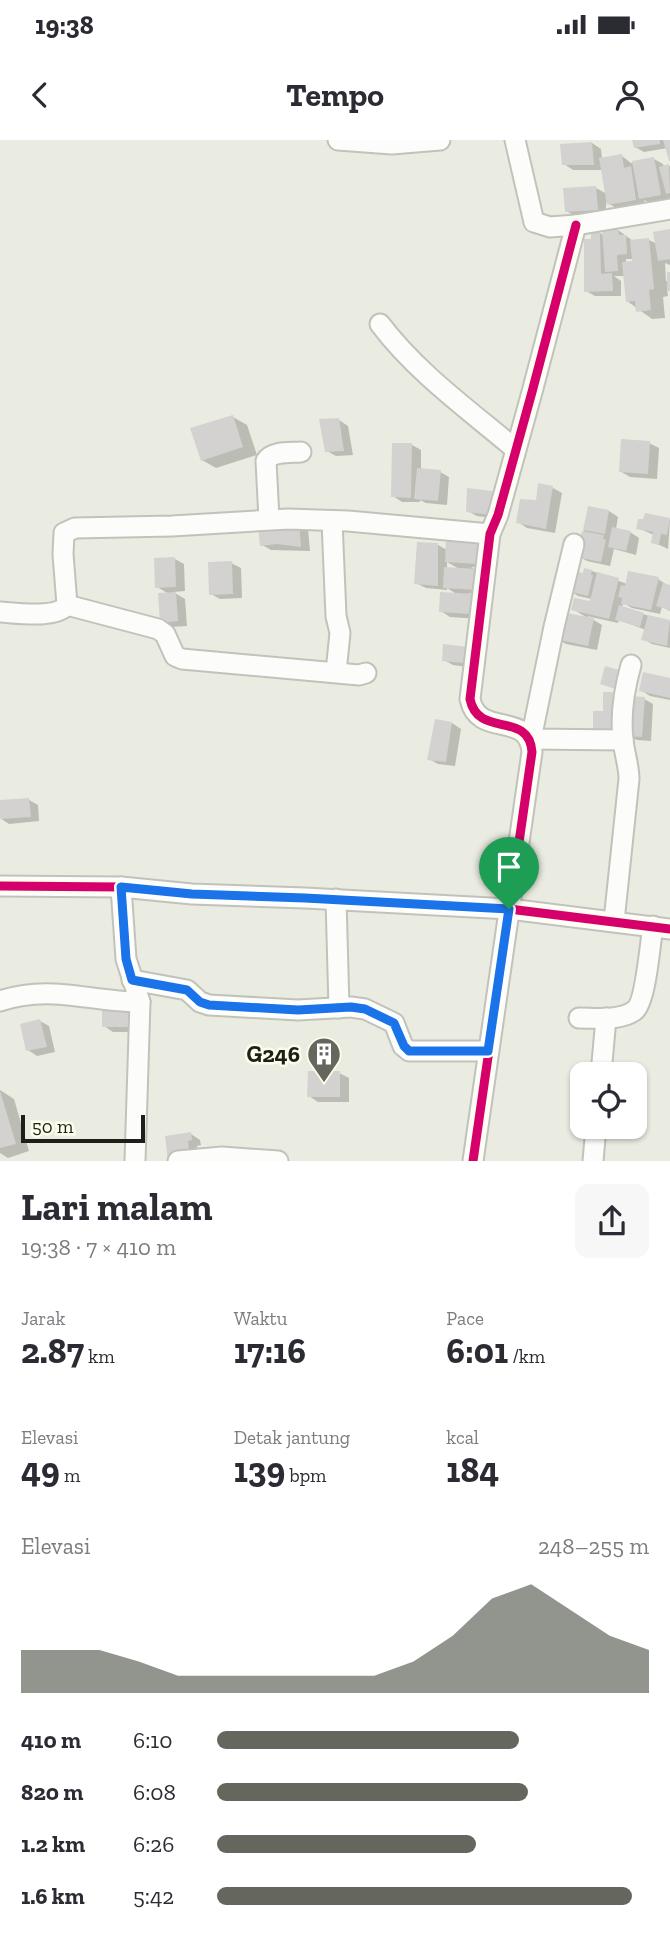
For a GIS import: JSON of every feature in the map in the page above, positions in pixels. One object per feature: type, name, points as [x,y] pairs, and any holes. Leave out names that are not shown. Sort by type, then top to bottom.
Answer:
[{"type":"street","points":[[338,140],[392,144],[440,140]]},
{"type":"street","points":[[515,140],[534,222],[550,227],[576,225],[670,209]]},
{"type":"street","points":[[531,739],[526,732],[516,728],[486,721],[472,708],[471,690],[490,534],[498,514],[576,225]]},
{"type":"street","points":[[380,324],[417,365],[515,449]]},
{"type":"street","points":[[270,519],[266,461],[274,454],[301,452]]},
{"type":"street","points":[[67,606],[62,554],[64,533],[75,528],[172,526],[270,519],[490,534]]},
{"type":"street","points":[[332,522],[336,616],[340,632],[336,673]]},
{"type":"street","points":[[473,1161],[532,752],[531,739],[574,544]]},
{"type":"street","points":[[0,612],[60,613],[67,606]]},
{"type":"street","points":[[67,606],[158,629],[165,634],[175,656],[182,659],[359,675],[366,673]]},
{"type":"street","points":[[614,921],[629,779],[629,764],[623,740],[623,693],[631,665]]},
{"type":"street","points":[[531,739],[623,740]]},
{"type":"street","points":[[0,886],[121,887],[192,894],[509,909],[662,928],[639,1006],[632,1013],[606,1018],[579,1018]]},
{"type":"street","points":[[121,887],[126,959],[140,1002],[135,1161]]},
{"type":"street","points":[[336,899],[338,1008]]},
{"type":"street","points":[[132,980],[187,990],[200,1002],[222,1007],[365,1009],[394,1023],[409,1051],[488,1051]]},
{"type":"street","points":[[0,1001],[37,992],[58,992],[109,1002],[140,1002]]},
{"type":"street","points":[[602,1062],[606,1018]]},
{"type":"street","points":[[593,1161],[595,1139]]},
{"type":"street","points":[[178,1161],[278,1161]]},
{"type":"building","points":[[632,140],[660,140],[660,144],[634,148]]},
{"type":"building","points":[[663,140],[670,140],[670,161],[669,161]]},
{"type":"building","points":[[592,142],[594,165],[562,165],[560,144]]},
{"type":"building","points":[[622,154],[624,168],[631,166],[636,200],[607,205],[599,158]]},
{"type":"building","points":[[654,157],[661,195],[639,199],[632,161]]},
{"type":"building","points":[[669,164],[670,193],[666,194],[659,167]]},
{"type":"building","points":[[596,186],[598,210],[565,212],[563,188]]},
{"type":"building","points":[[618,228],[619,235],[626,235],[627,254],[617,255],[618,271],[605,272],[602,229]]},
{"type":"building","points":[[670,229],[670,259],[658,261],[653,232]]},
{"type":"building","points":[[591,231],[600,231],[601,274],[612,273],[613,291],[584,292],[584,239],[591,239]]},
{"type":"building","points":[[649,238],[654,289],[649,290],[651,310],[636,312],[635,301],[626,302],[622,262],[632,261],[630,240]]},
{"type":"building","points":[[667,272],[670,272],[670,291],[667,291]]},
{"type":"building","points":[[233,415],[243,447],[201,461],[190,428]]},
{"type":"building","points":[[339,418],[344,451],[325,452],[319,419]]},
{"type":"building","points":[[621,439],[650,441],[648,474],[619,472]]},
{"type":"building","points":[[392,443],[412,443],[411,498],[391,497]]},
{"type":"building","points":[[417,468],[441,470],[438,501],[414,499]]},
{"type":"building","points":[[538,483],[553,486],[546,529],[516,523],[520,499],[536,500]]},
{"type":"building","points":[[467,488],[493,491],[492,515],[466,512]]},
{"type":"building","points":[[588,506],[609,510],[605,534],[583,530]]},
{"type":"building","points":[[645,513],[670,518],[667,535],[661,534],[659,545],[651,543],[653,532],[636,529],[638,519],[643,519]]},
{"type":"building","points":[[299,522],[301,547],[277,544],[260,546],[258,526]]},
{"type":"building","points":[[612,527],[631,531],[626,551],[608,547]]},
{"type":"building","points":[[582,531],[604,535],[603,539],[606,540],[601,562],[576,557]]},
{"type":"building","points":[[446,539],[478,540],[477,564],[445,562]]},
{"type":"building","points":[[417,542],[438,543],[438,586],[414,584]]},
{"type":"building","points":[[175,557],[176,587],[155,588],[154,558]]},
{"type":"building","points":[[232,561],[233,594],[209,595],[208,562]]},
{"type":"building","points":[[444,567],[478,569],[477,590],[443,588]]},
{"type":"building","points":[[584,568],[592,570],[593,575],[588,596],[567,591],[572,570],[583,573]]},
{"type":"building","points":[[628,571],[659,577],[651,610],[621,604],[622,598],[618,597],[621,585],[625,586]]},
{"type":"building","points":[[597,572],[619,578],[609,619],[571,610],[574,598],[590,601]]},
{"type":"building","points":[[663,583],[670,585],[670,610],[656,606]]},
{"type":"building","points":[[176,592],[178,621],[160,623],[158,593]]},
{"type":"building","points":[[440,592],[473,594],[471,614],[439,612]]},
{"type":"building","points":[[619,605],[644,613],[640,627],[615,620]]},
{"type":"building","points":[[560,612],[594,618],[588,646],[555,639]]},
{"type":"building","points":[[648,615],[670,620],[667,646],[641,640]]},
{"type":"building","points":[[443,644],[476,648],[474,664],[442,661]]},
{"type":"building","points":[[605,666],[627,672],[621,691],[600,684]]},
{"type":"building","points":[[643,672],[670,678],[670,698],[639,691]]},
{"type":"building","points":[[603,692],[620,692],[620,735],[593,733],[593,711],[603,711]]},
{"type":"building","points":[[628,696],[645,697],[642,737],[626,736]]},
{"type":"building","points":[[435,719],[452,722],[446,762],[427,760]]},
{"type":"building","points":[[29,798],[31,817],[0,819],[0,800]]},
{"type":"building","points":[[131,1007],[131,1027],[102,1027],[102,1008]]},
{"type":"building","points":[[40,1019],[47,1047],[26,1051],[20,1024]]},
{"type":"building","name":"G246","points":[[308,1071],[340,1071],[340,1097],[307,1097]]},
{"type":"building","points":[[0,1091],[16,1144],[0,1148]]},
{"type":"building","points":[[191,1132],[192,1140],[188,1141],[190,1159],[168,1161],[165,1136]]},
{"type":"cycle path","points":[[473,1161],[532,752],[529,739],[522,732],[483,718],[475,711],[470,699],[490,534],[498,515],[576,225]]},
{"type":"cycle path","points":[[0,886],[121,887],[192,894],[509,909],[670,929]]},
{"type":"place","name":"G246","points":[[324,1084]]},
{"type":"route","points":[[121,887],[192,894],[509,909],[488,1051],[409,1051],[394,1023],[365,1009],[222,1007],[200,1002],[187,990],[132,980],[126,959],[121,887]]}]
